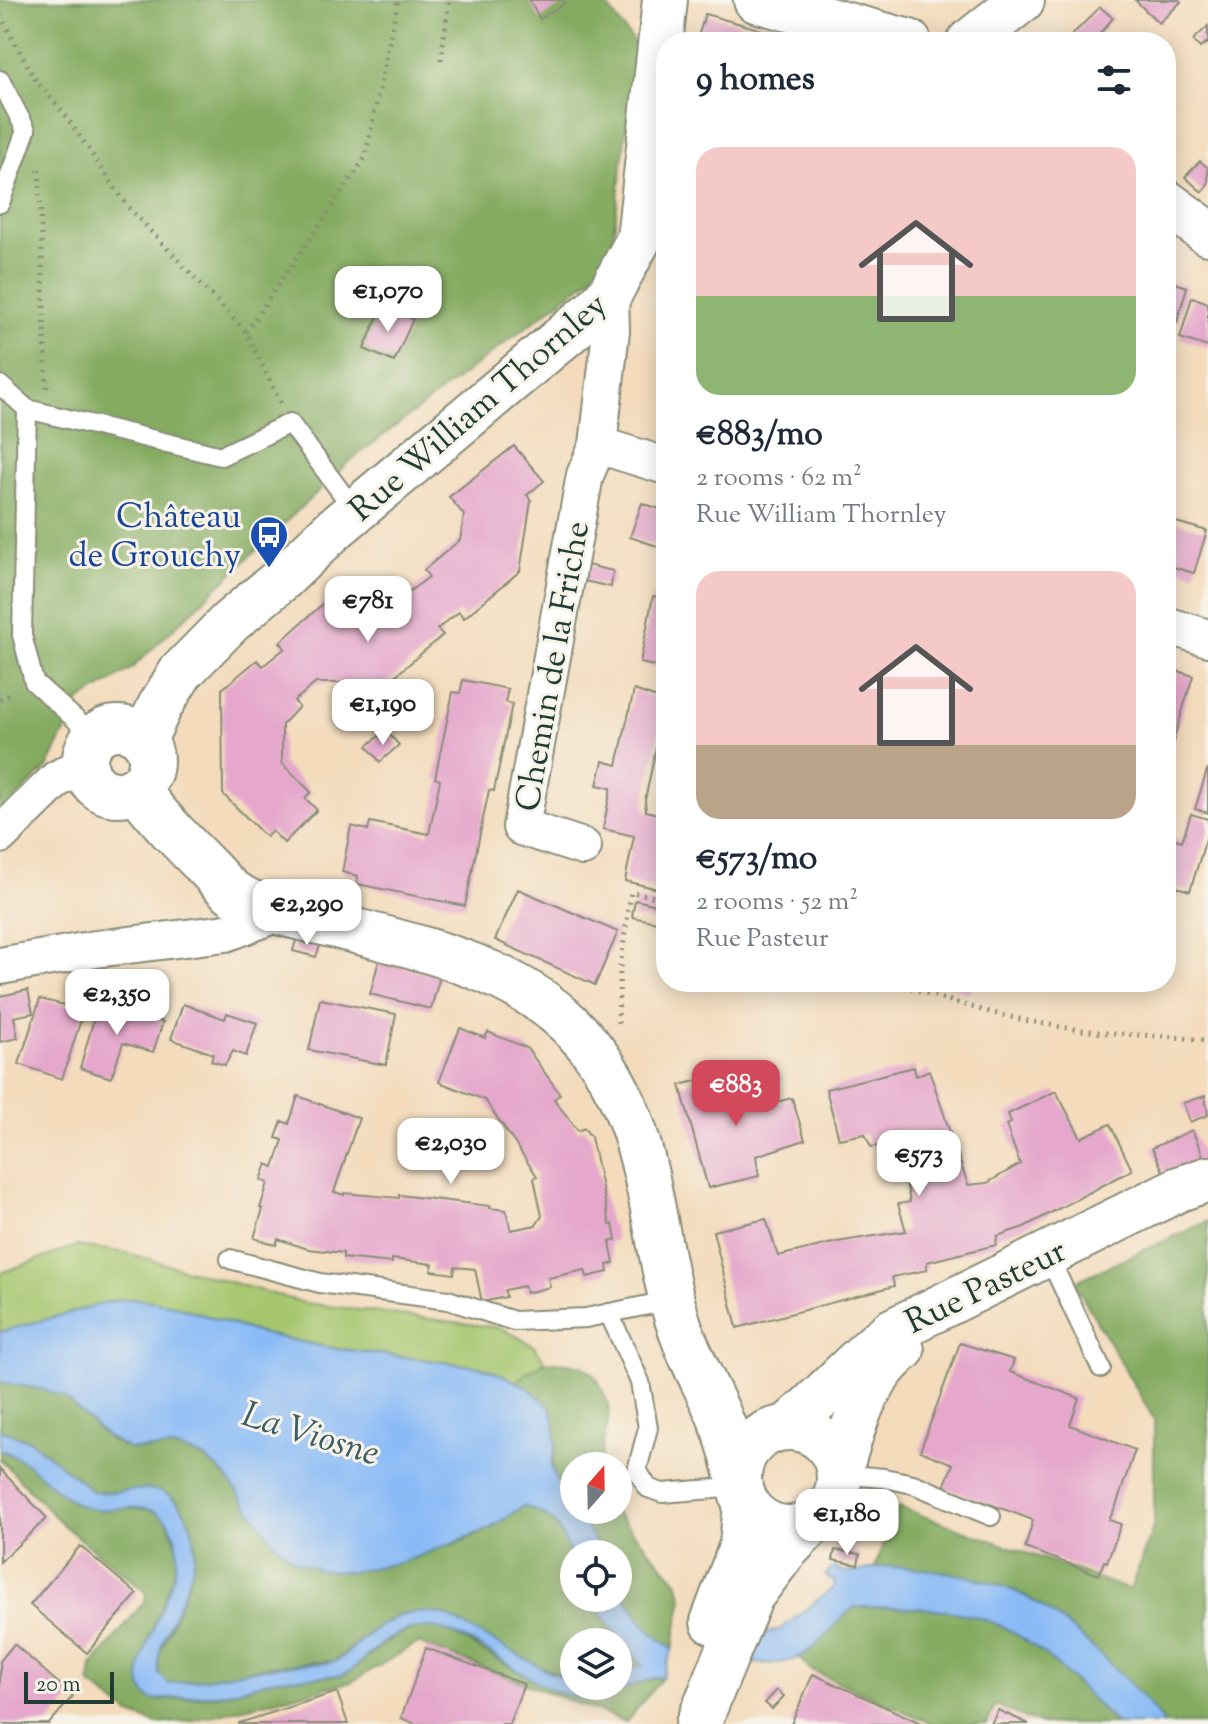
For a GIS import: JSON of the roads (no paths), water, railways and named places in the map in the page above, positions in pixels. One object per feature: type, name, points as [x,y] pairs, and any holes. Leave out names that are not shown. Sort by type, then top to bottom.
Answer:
[{"type":"street","name":"Rue William Thornley","points":[[662,32],[665,0]]},
{"type":"street","points":[[756,0],[873,32]]},
{"type":"street","points":[[982,32],[1022,0]]},
{"type":"street","name":"Rue William Thornley","points":[[144,740],[181,672],[230,622],[356,511],[594,311],[610,293],[639,239],[656,83]]},
{"type":"street","points":[[1176,209],[1208,233]]},
{"type":"street","points":[[610,293],[611,331],[598,445],[656,463]]},
{"type":"street","name":"Chemin de la Friche","points":[[583,847],[521,827],[585,475],[598,445]]},
{"type":"street","points":[[1176,628],[1208,638]]},
{"type":"street","points":[[0,835],[90,750],[105,731],[126,729],[144,740],[151,760],[149,772],[136,788],[115,793],[104,790],[94,784],[90,750]]},
{"type":"street","points":[[136,788],[158,818],[233,893],[278,913],[461,962],[503,978],[533,995],[569,1024],[596,1054],[632,1123],[653,1197],[672,1300],[694,1365],[725,1431],[741,1489],[759,1518],[776,1526],[795,1528],[813,1522]]},
{"type":"street","points":[[0,966],[96,949],[226,933],[278,913]]},
{"type":"street","name":"Rue Pasteur","points":[[839,1474],[858,1413],[877,1377],[893,1357],[911,1342],[1179,1189],[1208,1179]]},
{"type":"street","name":"Rue Pasteur","points":[[782,1428],[815,1404],[892,1331],[1208,1196]]},
{"type":"street","points":[[711,1397],[741,1417],[782,1428],[806,1430],[822,1440],[834,1456],[839,1474],[833,1502],[762,1580],[732,1608]]},
{"type":"street","points":[[690,1710],[732,1608],[742,1545],[739,1467],[747,1450],[760,1436],[782,1428]]},
{"type":"lane","points":[[0,80],[26,130],[0,203]]},
{"type":"lane","points":[[0,385],[27,409],[221,456],[290,423],[356,511]]},
{"type":"lane","points":[[27,409],[22,635],[34,682],[90,750]]},
{"type":"lane","points":[[230,1259],[320,1283],[448,1300],[514,1321],[586,1318],[672,1300]]},
{"type":"lane","points":[[1051,1262],[1101,1368]]},
{"type":"lane","points":[[609,1313],[640,1382],[648,1428],[637,1470],[648,1488],[662,1493],[741,1489]]},
{"type":"lane","points":[[839,1474],[913,1484],[991,1516]]},
{"type":"water","name":"La Viosne","points":[[120,1299],[140,1299],[173,1305],[259,1333],[325,1347],[481,1367],[529,1388],[550,1407],[555,1423],[556,1445],[551,1465],[560,1486],[560,1524],[585,1524],[593,1540],[564,1540],[552,1520],[523,1506],[491,1528],[403,1562],[350,1572],[319,1570],[296,1561],[275,1544],[225,1475],[204,1457],[176,1448],[129,1449],[106,1436],[64,1397],[46,1390],[0,1382],[0,1332]]},
{"type":"water","points":[[0,1430],[31,1441],[92,1491],[156,1490],[172,1497],[182,1508],[194,1537],[194,1558],[159,1656],[159,1674],[169,1684],[336,1661],[389,1621],[422,1612],[447,1616],[560,1676],[560,1692],[540,1684],[469,1641],[445,1631],[421,1628],[390,1637],[349,1672],[341,1675],[276,1679],[226,1693],[152,1700],[141,1687],[140,1669],[173,1576],[177,1553],[171,1528],[162,1516],[149,1510],[96,1509],[75,1503],[31,1467],[0,1450]]},
{"type":"water","points":[[833,1567],[848,1572],[911,1568],[965,1576],[1007,1588],[1026,1597],[1070,1628],[1134,1688],[1165,1724],[1117,1724],[1030,1643],[998,1625],[959,1613],[855,1607],[802,1656],[774,1664],[750,1663],[762,1634],[781,1629],[834,1587],[835,1581],[825,1576]]},
{"type":"water","points":[[632,1607],[647,1628],[673,1648],[662,1678],[632,1686],[632,1669],[642,1665],[632,1653],[632,1628],[611,1628],[601,1612],[632,1612]]},
{"type":"place","name":"Château de Grouchy","points":[[269,569]]}]
